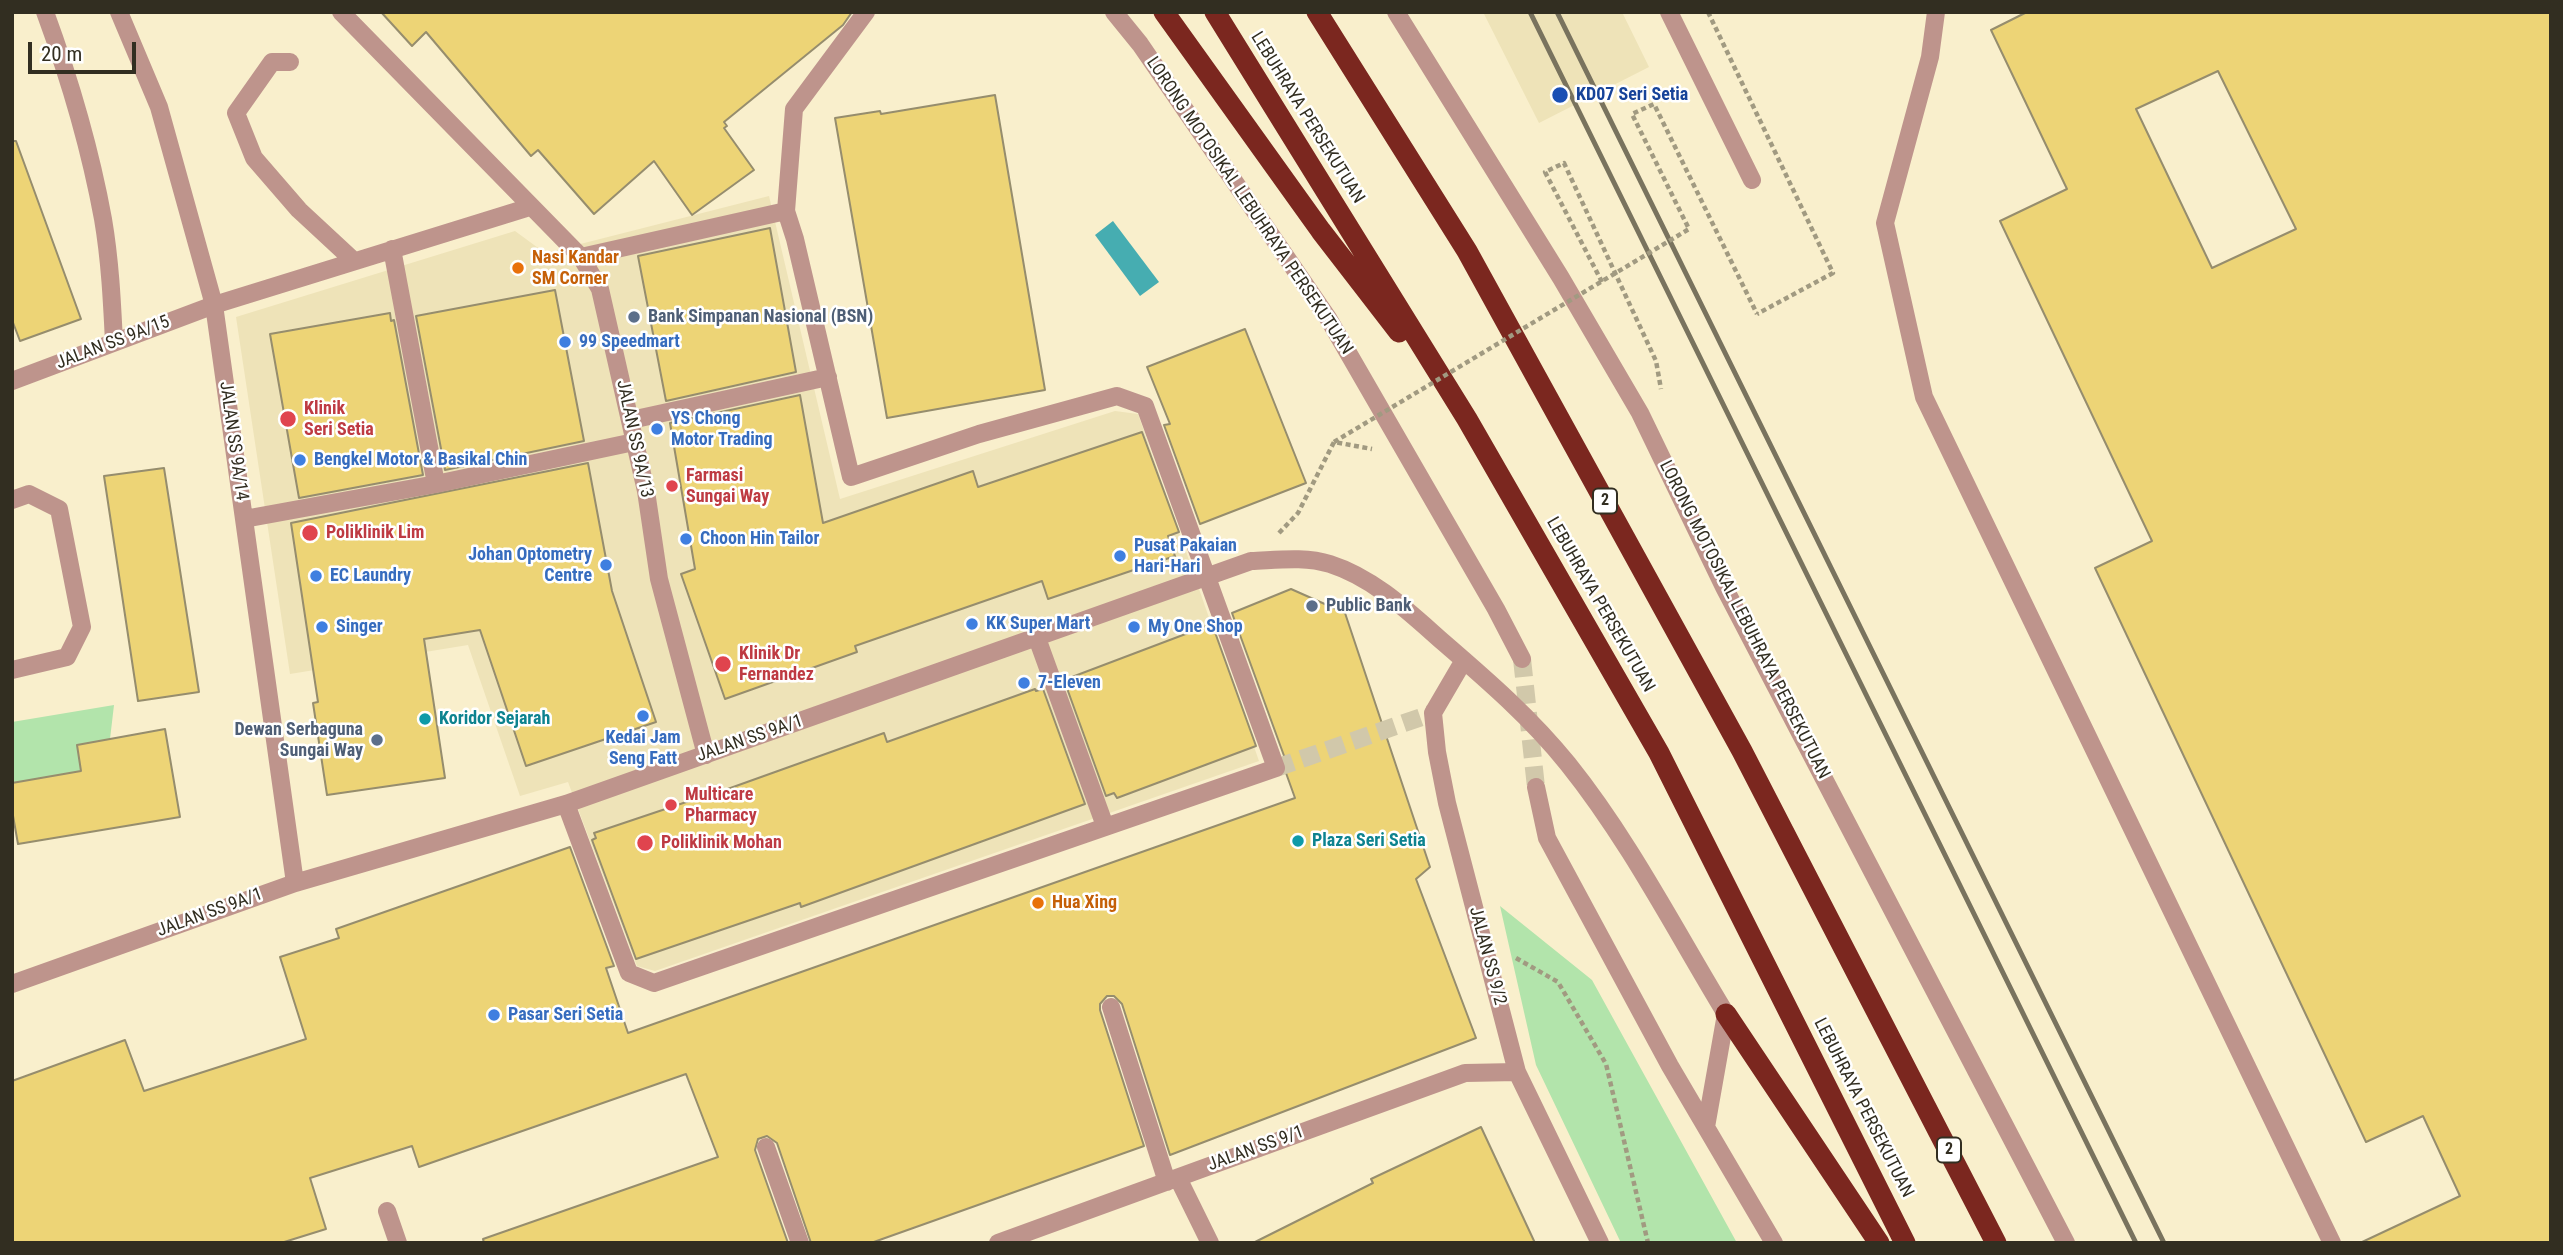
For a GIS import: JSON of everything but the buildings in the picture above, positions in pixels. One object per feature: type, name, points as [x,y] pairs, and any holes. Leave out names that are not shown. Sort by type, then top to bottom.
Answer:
[{"type":"highway","points":[[1164,12],[1321,231],[1467,419]]},
{"type":"highway","name":"LEBUHRAYA PERSEKUTUAN","points":[[1215,12],[1467,419],[1659,753],[1905,1243]]},
{"type":"highway","name":"2","points":[[1317,12],[1474,263],[1742,751],[1996,1243]]},
{"type":"highway","points":[[1726,1014],[1879,1243]]},
{"type":"street","points":[[45,12],[82,122],[103,221],[111,285],[114,342]]},
{"type":"street","name":"JALAN SS 9A/14","points":[[119,12],[159,107],[214,305],[295,883]]},
{"type":"street","name":"JALAN SS 9A/13","points":[[341,12],[580,257],[600,289],[646,491],[659,579],[706,755]]},
{"type":"street","points":[[566,804],[629,973],[654,983],[1276,768],[1145,406],[1117,396],[979,434],[851,477],[786,211],[794,109],[866,12]]},
{"type":"street","name":"LORONG MOTOSIKAL LEBUHRAYA PERSEKUTUAN","points":[[1114,12],[1140,44],[1328,318],[1490,597],[1522,659]]},
{"type":"street","name":"LORONG MOTOSIKAL LEBUHRAYA PERSEKUTUAN","points":[[1396,12],[1561,278],[1640,413],[1724,587],[2066,1243]]},
{"type":"street","points":[[1669,12],[1752,180]]},
{"type":"street","points":[[1936,12],[1930,57],[1885,223],[1924,397],[2332,1243]]},
{"type":"street","points":[[290,62],[272,62],[236,113],[254,158],[299,210],[354,261]]},
{"type":"street","name":"JALAN SS 9A/15","points":[[12,381],[214,305],[530,207]]},
{"type":"street","points":[[580,257],[786,211]]},
{"type":"street","points":[[392,250],[436,484]]},
{"type":"street","points":[[631,420],[828,377]]},
{"type":"street","points":[[244,519],[436,484],[634,442]]},
{"type":"street","points":[[12,500],[29,494],[59,509],[82,627],[67,657],[12,670]]},
{"type":"street","name":"JALAN SS 9A/1","points":[[12,984],[295,883],[566,804],[1251,561],[1297,559],[1328,563],[1360,576],[1411,614],[1464,660]]},
{"type":"street","points":[[1037,638],[1105,826]]},
{"type":"street","points":[[1464,660],[1511,701],[1567,763],[1614,827],[1726,1014],[1706,1127]]},
{"type":"street","name":"JALAN SS 9/2","points":[[1464,660],[1433,713],[1447,803],[1517,1072],[1600,1243]]},
{"type":"street","points":[[1536,787],[1547,838],[1670,1066],[1774,1243]]},
{"type":"street","points":[[1111,1007],[1173,1180],[1210,1243]]},
{"type":"street","name":"JALAN SS 9/1","points":[[998,1243],[1465,1073],[1517,1072]]},
{"type":"street","points":[[766,1147],[800,1243]]},
{"type":"street","points":[[387,1211],[398,1243]]},
{"type":"path","points":[[1251,561],[1298,513],[1334,442],[1689,229],[1632,114],[1654,104],[1757,314],[1833,273],[1707,12]]},
{"type":"path","points":[[1602,282],[1545,172],[1564,163],[1656,361]]},
{"type":"path","points":[[1482,937],[1558,982],[1605,1064],[1648,1243]]},
{"type":"shaded area","name":"KD07 Seri Setia","points":[[1483,12],[1622,12],[1649,67],[1539,123]]},
{"type":"shaded area","points":[[769,196],[840,499],[1115,411],[1138,414],[1259,761],[655,971],[637,966],[568,782],[520,796],[468,645],[290,674],[236,317],[515,231],[545,253]]},
{"type":"green space","points":[[114,705],[110,739],[81,771],[12,783],[12,722]]},
{"type":"green space","points":[[1500,906],[1592,980],[1737,1243],[1621,1243],[1536,1065]]},
{"type":"water","points":[[1113,221],[1159,282],[1140,296],[1095,235]]},
{"type":"tunnel","points":[[1522,659],[1536,787]]},
{"type":"tunnel","points":[[1276,768],[1433,713]]},
{"type":"railway","points":[[1530,12],[2136,1243]]},
{"type":"railway","points":[[1557,12],[2164,1243]]},
{"type":"place","name":"KD07 Seri Setia","points":[[1560,95]]},
{"type":"place","name":"Nasi Kandar SM Corner","points":[[518,268]]},
{"type":"place","name":"Bank Simpanan Nasional (BSN)","points":[[634,317]]},
{"type":"place","name":"99 Speedmart","points":[[565,342]]},
{"type":"place","name":"Klinik Seri Setia","points":[[288,419]]},
{"type":"place","name":"YS Chong Motor Trading","points":[[657,429]]},
{"type":"place","name":"Bengkel Motor & Basikal Chin","points":[[300,460]]},
{"type":"place","name":"Farmasi Sungai Way","points":[[672,486]]},
{"type":"place","name":"Poliklinik Lim","points":[[310,533]]},
{"type":"place","name":"Choon Hin Tailor","points":[[686,539]]},
{"type":"place","name":"Pusat Pakaian Hari-Hari","points":[[1120,556]]},
{"type":"place","name":"Johan Optometry Centre","points":[[606,565]]},
{"type":"place","name":"EC Laundry","points":[[316,576]]},
{"type":"place","name":"Public Bank","points":[[1312,606]]},
{"type":"place","name":"KK Super Mart","points":[[972,624]]},
{"type":"place","name":"Singer","points":[[322,627]]},
{"type":"place","name":"My One Shop","points":[[1134,627]]},
{"type":"place","name":"Klinik Dr Fernandez","points":[[723,664]]},
{"type":"place","name":"7-Eleven","points":[[1024,683]]},
{"type":"place","name":"Kedai Jam Seng Fatt","points":[[643,716]]},
{"type":"place","name":"Koridor Sejarah","points":[[425,719]]},
{"type":"place","name":"Dewan Serbaguna Sungai Way","points":[[377,740]]},
{"type":"place","name":"Multicare Pharmacy","points":[[671,805]]},
{"type":"place","name":"Plaza Seri Setia","points":[[1298,841]]},
{"type":"place","name":"Poliklinik Mohan","points":[[645,843]]},
{"type":"place","name":"Hua Xing","points":[[1038,903]]},
{"type":"place","name":"Pasar Seri Setia","points":[[494,1015]]}]
